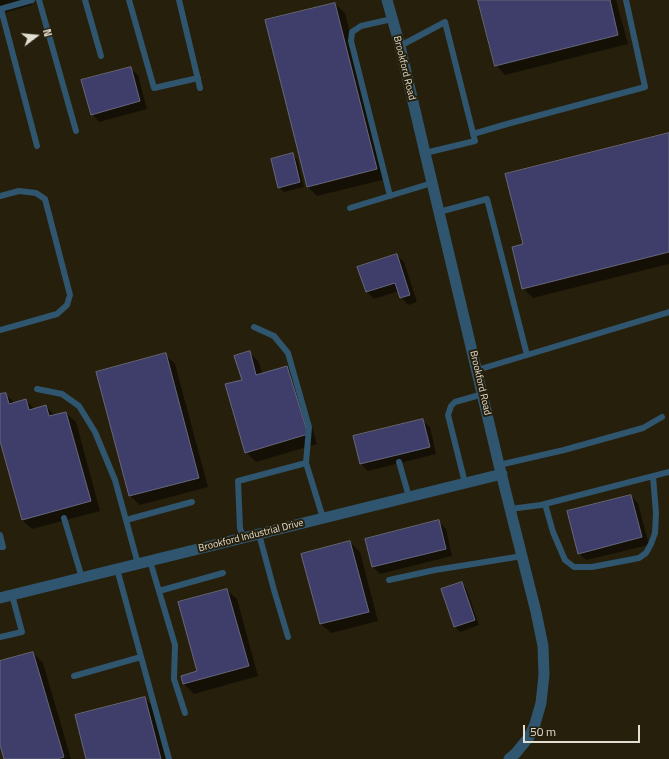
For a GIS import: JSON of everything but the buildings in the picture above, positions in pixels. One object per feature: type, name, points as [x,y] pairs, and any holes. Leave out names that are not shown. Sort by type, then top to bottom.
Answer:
[{"type":"street","name":"Brookford Road","points":[[388,0],[500,469],[536,612],[542,646],[544,675],[541,703],[535,724],[529,737],[509,759]]},
{"type":"street","name":"Brookford Industrial Drive","points":[[0,598],[465,483],[500,469]]},
{"type":"lane","points":[[32,0],[0,9],[37,146]]},
{"type":"lane","points":[[39,0],[76,131]]},
{"type":"lane","points":[[85,0],[101,56]]},
{"type":"lane","points":[[129,0],[154,88],[198,78]]},
{"type":"lane","points":[[179,0],[200,88]]},
{"type":"lane","points":[[473,134],[645,87],[626,0]]},
{"type":"lane","points":[[390,196],[351,41],[352,32],[361,26],[392,19]]},
{"type":"lane","points":[[400,46],[445,22],[475,141],[424,153]]},
{"type":"lane","points":[[350,208],[432,183]]},
{"type":"lane","points":[[0,196],[19,190],[36,193],[45,199],[70,294],[67,305],[57,314],[0,330]]},
{"type":"lane","points":[[439,212],[487,199],[527,355]]},
{"type":"lane","points":[[477,370],[669,312]]},
{"type":"lane","points":[[254,327],[274,336],[288,353],[309,427],[306,463],[323,518]]},
{"type":"lane","points":[[37,389],[62,394],[80,406],[95,432],[116,480],[138,564]]},
{"type":"lane","points":[[465,483],[448,415],[451,406],[455,402],[482,394]]},
{"type":"lane","points":[[500,469],[643,428],[662,417]]},
{"type":"lane","points":[[399,462],[409,497]]},
{"type":"lane","points":[[243,538],[240,528],[238,481],[306,463]]},
{"type":"lane","points":[[510,509],[545,504],[669,472]]},
{"type":"lane","points":[[545,504],[552,532],[565,560],[574,567],[592,567],[639,558],[646,553],[655,532],[656,514],[652,476]]},
{"type":"lane","points":[[126,520],[192,502]]},
{"type":"lane","points":[[64,518],[82,578]]},
{"type":"lane","points":[[259,534],[288,636]]},
{"type":"lane","points":[[0,535],[3,546],[0,547]]},
{"type":"lane","points":[[389,580],[435,570],[522,556]]},
{"type":"lane","points":[[150,561],[175,645],[174,679],[184,713]]},
{"type":"lane","points":[[117,569],[169,759]]},
{"type":"lane","points":[[159,591],[223,573]]},
{"type":"lane","points":[[0,638],[22,632],[12,595]]},
{"type":"lane","points":[[74,676],[141,657]]}]
